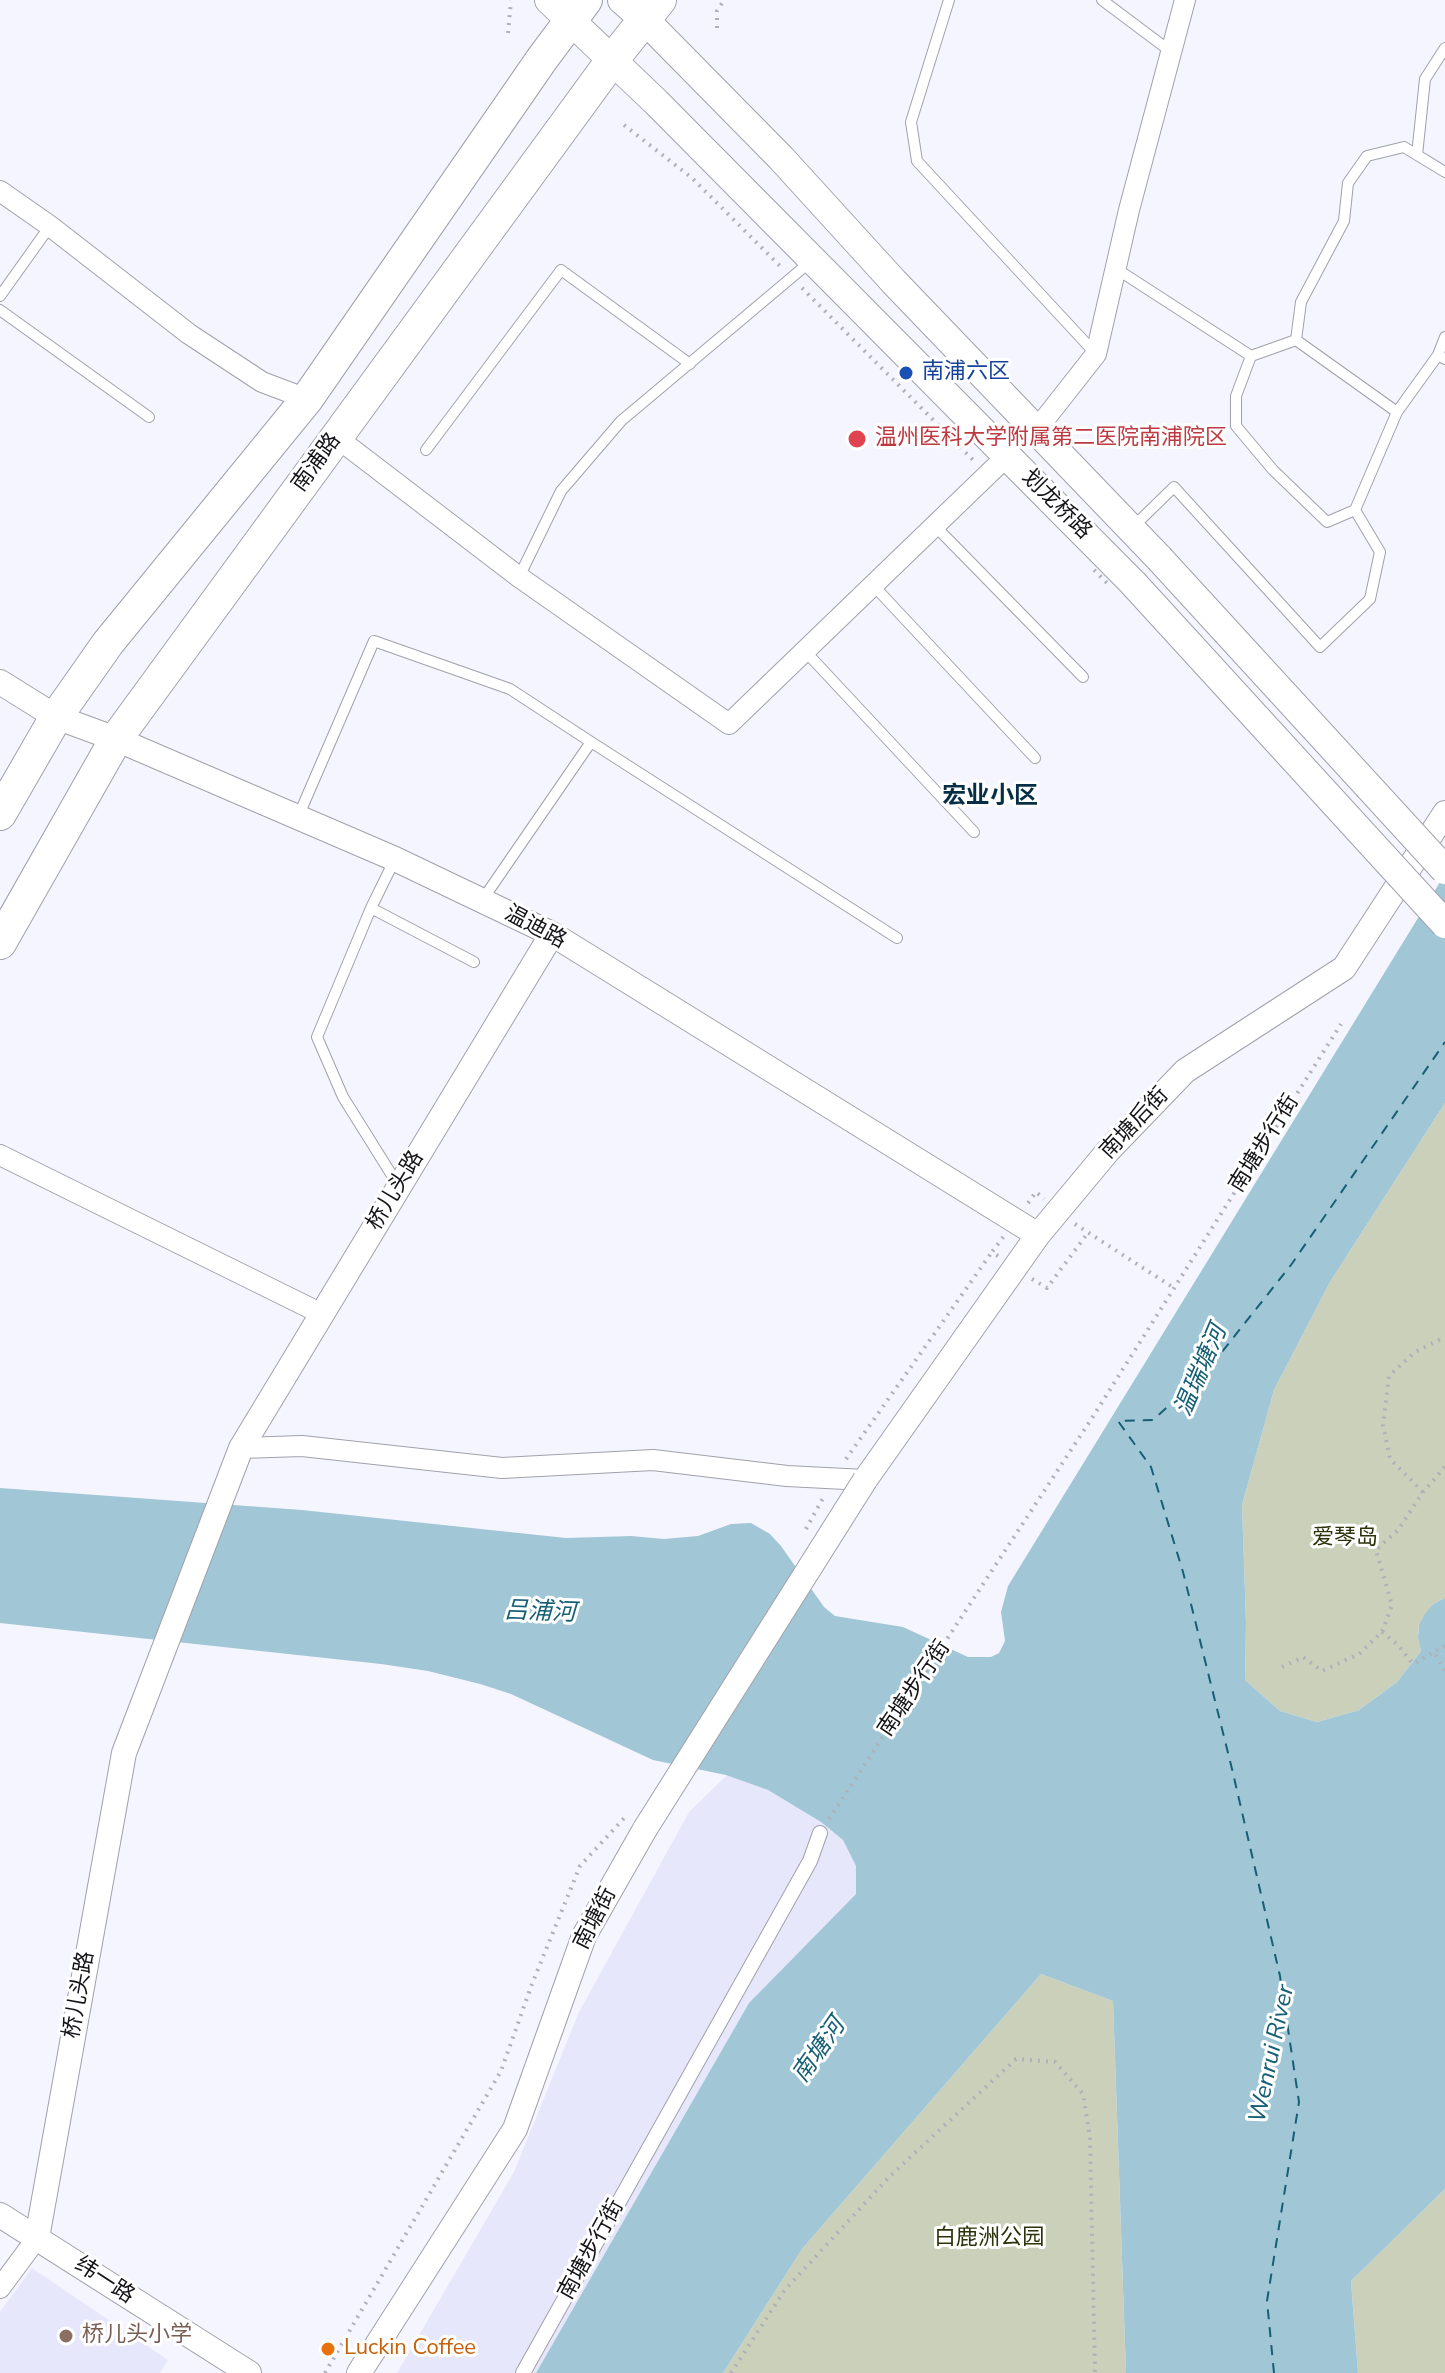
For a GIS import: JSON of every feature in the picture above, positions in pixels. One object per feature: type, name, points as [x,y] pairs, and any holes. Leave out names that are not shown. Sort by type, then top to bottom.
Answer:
[{"type":"main road","name":"划龙桥路","points":[[568,6],[802,269],[997,466],[1133,583],[1445,924]]},
{"type":"main road","points":[[0,814],[56,717],[108,643],[307,399],[568,6]]},
{"type":"main road","name":"划龙桥路","points":[[642,7],[894,282],[1159,558],[1445,870]]},
{"type":"main road","name":"南浦路","points":[[0,943],[116,739],[613,59],[642,7]]},
{"type":"street","points":[[1037,429],[1096,354],[1115,268],[1185,0]]},
{"type":"street","points":[[0,191],[189,334],[262,382],[307,399]]},
{"type":"street","points":[[336,437],[519,577],[729,724],[997,466]]},
{"type":"street","name":"温迪路","points":[[0,682],[56,717],[116,739],[395,859],[552,934],[1038,1235]]},
{"type":"street","name":"南塘后街","points":[[865,1480],[1038,1235],[1108,1151],[1185,1071],[1344,968],[1445,813]]},
{"type":"street","name":"桥儿头路","points":[[37,2238],[124,1753],[241,1448],[552,934]]},
{"type":"street","points":[[0,1155],[322,1314]]},
{"type":"street","points":[[241,1448],[302,1446],[502,1468],[653,1460],[787,1476],[865,1480]]},
{"type":"street","name":"南塘街","points":[[359,2373],[515,2129],[584,1936],[646,1826],[865,1480]]},
{"type":"street","name":"南塘步行街","points":[[523,2373],[810,1861],[820,1833]]},
{"type":"street","name":"纬一路","points":[[0,2215],[249,2373]]},
{"type":"street","points":[[0,2288],[37,2238]]},
{"type":"lane","points":[[949,0],[911,122],[917,161],[1096,354]]},
{"type":"lane","points":[[1102,0],[1170,51]]},
{"type":"lane","points":[[1417,155],[1425,79],[1445,48]]},
{"type":"lane","points":[[1296,340],[1301,302],[1344,221],[1348,183],[1367,156],[1404,147],[1445,172]]},
{"type":"lane","points":[[0,296],[50,226]]},
{"type":"lane","points":[[1115,268],[1251,356]]},
{"type":"lane","points":[[519,577],[561,491],[621,421],[802,269]]},
{"type":"lane","points":[[426,450],[561,270],[690,364]]},
{"type":"lane","points":[[0,310],[149,417]]},
{"type":"lane","points":[[1296,340],[1251,356],[1236,396],[1236,426],[1273,470],[1327,522],[1355,510],[1397,412],[1442,357],[1445,337]]},
{"type":"lane","points":[[1296,340],[1397,412]]},
{"type":"lane","points":[[1131,529],[1174,487],[1320,647],[1370,599],[1380,552],[1355,510]]},
{"type":"lane","points":[[935,526],[1083,677]]},
{"type":"lane","points":[[873,585],[1035,758]]},
{"type":"lane","points":[[298,817],[374,641],[510,689],[897,938]]},
{"type":"lane","points":[[805,651],[974,832]]},
{"type":"lane","points":[[482,901],[591,742]]},
{"type":"lane","points":[[395,859],[317,1037],[343,1097],[399,1187]]},
{"type":"lane","points":[[371,908],[474,962]]},
{"type":"path","points":[[717,28],[717,11],[724,0]]},
{"type":"path","points":[[508,33],[511,1]]},
{"type":"path","points":[[624,125],[802,269],[997,466]]},
{"type":"path","name":"南塘步行街","points":[[820,1833],[949,1639],[1341,1024]]},
{"type":"path","points":[[806,1529],[833,1478],[1036,1192],[1087,1234],[1174,1288]]},
{"type":"path","points":[[992,1252],[1047,1288],[1087,1234]]},
{"type":"path","points":[[1423,1492],[1390,1459],[1383,1425],[1389,1376],[1415,1352],[1445,1337]]},
{"type":"path","points":[[1282,1667],[1303,1657],[1322,1671],[1359,1654],[1382,1632],[1392,1605],[1376,1550],[1398,1530],[1423,1492],[1445,1467]]},
{"type":"path","points":[[1382,1632],[1398,1645],[1413,1664],[1445,1646]]},
{"type":"path","points":[[1434,1652],[1445,1671]]},
{"type":"path","points":[[325,2373],[501,2071],[580,1866],[630,1812],[646,1826]]},
{"type":"path","points":[[731,2373],[784,2291],[889,2177],[1016,2059],[1055,2062],[1083,2094],[1090,2137],[1095,2373]]},
{"type":"path","points":[[329,2366],[341,2373]]},
{"type":"shaded area","points":[[727,1775],[768,1790],[821,1822],[843,1840],[856,1866],[856,1894],[749,2003],[536,2373],[397,2373],[514,2172],[579,2012],[689,1812]]},
{"type":"shaded area","name":"桥儿头小学","points":[[32,2268],[168,2360],[160,2373],[0,2373],[0,2312]]},
{"type":"green space","name":"爱琴岛","points":[[1445,1103],[1445,1598],[1433,1604],[1419,1625],[1421,1651],[1397,1682],[1359,1710],[1317,1722],[1280,1711],[1245,1680],[1242,1505],[1274,1390],[1330,1282]]},
{"type":"green space","name":"白鹿洲公园","points":[[1041,1974],[1113,2001],[1126,2373],[723,2373],[802,2249]]},
{"type":"green space","points":[[1445,2189],[1445,2373],[1358,2373],[1351,2281]]},
{"type":"water","points":[[1445,874],[1445,1103],[1330,1282],[1274,1390],[1242,1505],[1245,1680],[1280,1711],[1317,1722],[1359,1710],[1397,1682],[1421,1651],[1419,1625],[1433,1604],[1445,1598],[1445,2189],[1351,2281],[1358,2373],[1126,2373],[1113,2001],[1041,1974],[802,2249],[723,2373],[536,2373],[749,2003],[856,1894],[856,1866],[843,1840],[821,1822],[768,1790],[726,1775],[653,1760],[511,1694],[480,1684],[428,1671],[381,1664],[0,1623],[0,1488],[302,1510],[566,1538],[631,1536],[664,1539],[698,1536],[731,1524],[751,1523],[770,1534],[781,1546],[824,1607],[835,1616],[903,1627],[968,1657],[991,1657],[999,1653],[1005,1641],[1001,1612],[1008,1586]]},
{"type":"ferry route","points":[[1274,2373],[1267,2301],[1299,2102],[1280,1976],[1183,1572],[1151,1467],[1118,1421],[1153,1420],[1206,1372],[1291,1265],[1445,1042]]},
{"type":"place","name":"南浦六区","points":[[906,373]]},
{"type":"place","name":"温州医科大学附属第二医院南浦院区","points":[[857,439]]},
{"type":"place","name":"桥儿头小学","points":[[66,2336]]},
{"type":"place","name":"Luckin Coffee","points":[[328,2349]]},
{"type":"district","name":"宏业小区","points":[[990,797]]},
{"type":"water label","name":"温瑞塘河","points":[[1202,1371]]},
{"type":"water label","name":"吕浦河","points":[[540,1613]]},
{"type":"water label","name":"南塘河","points":[[820,2051]]},
{"type":"water label","name":"Wenrui River","points":[[1273,2054]]}]
